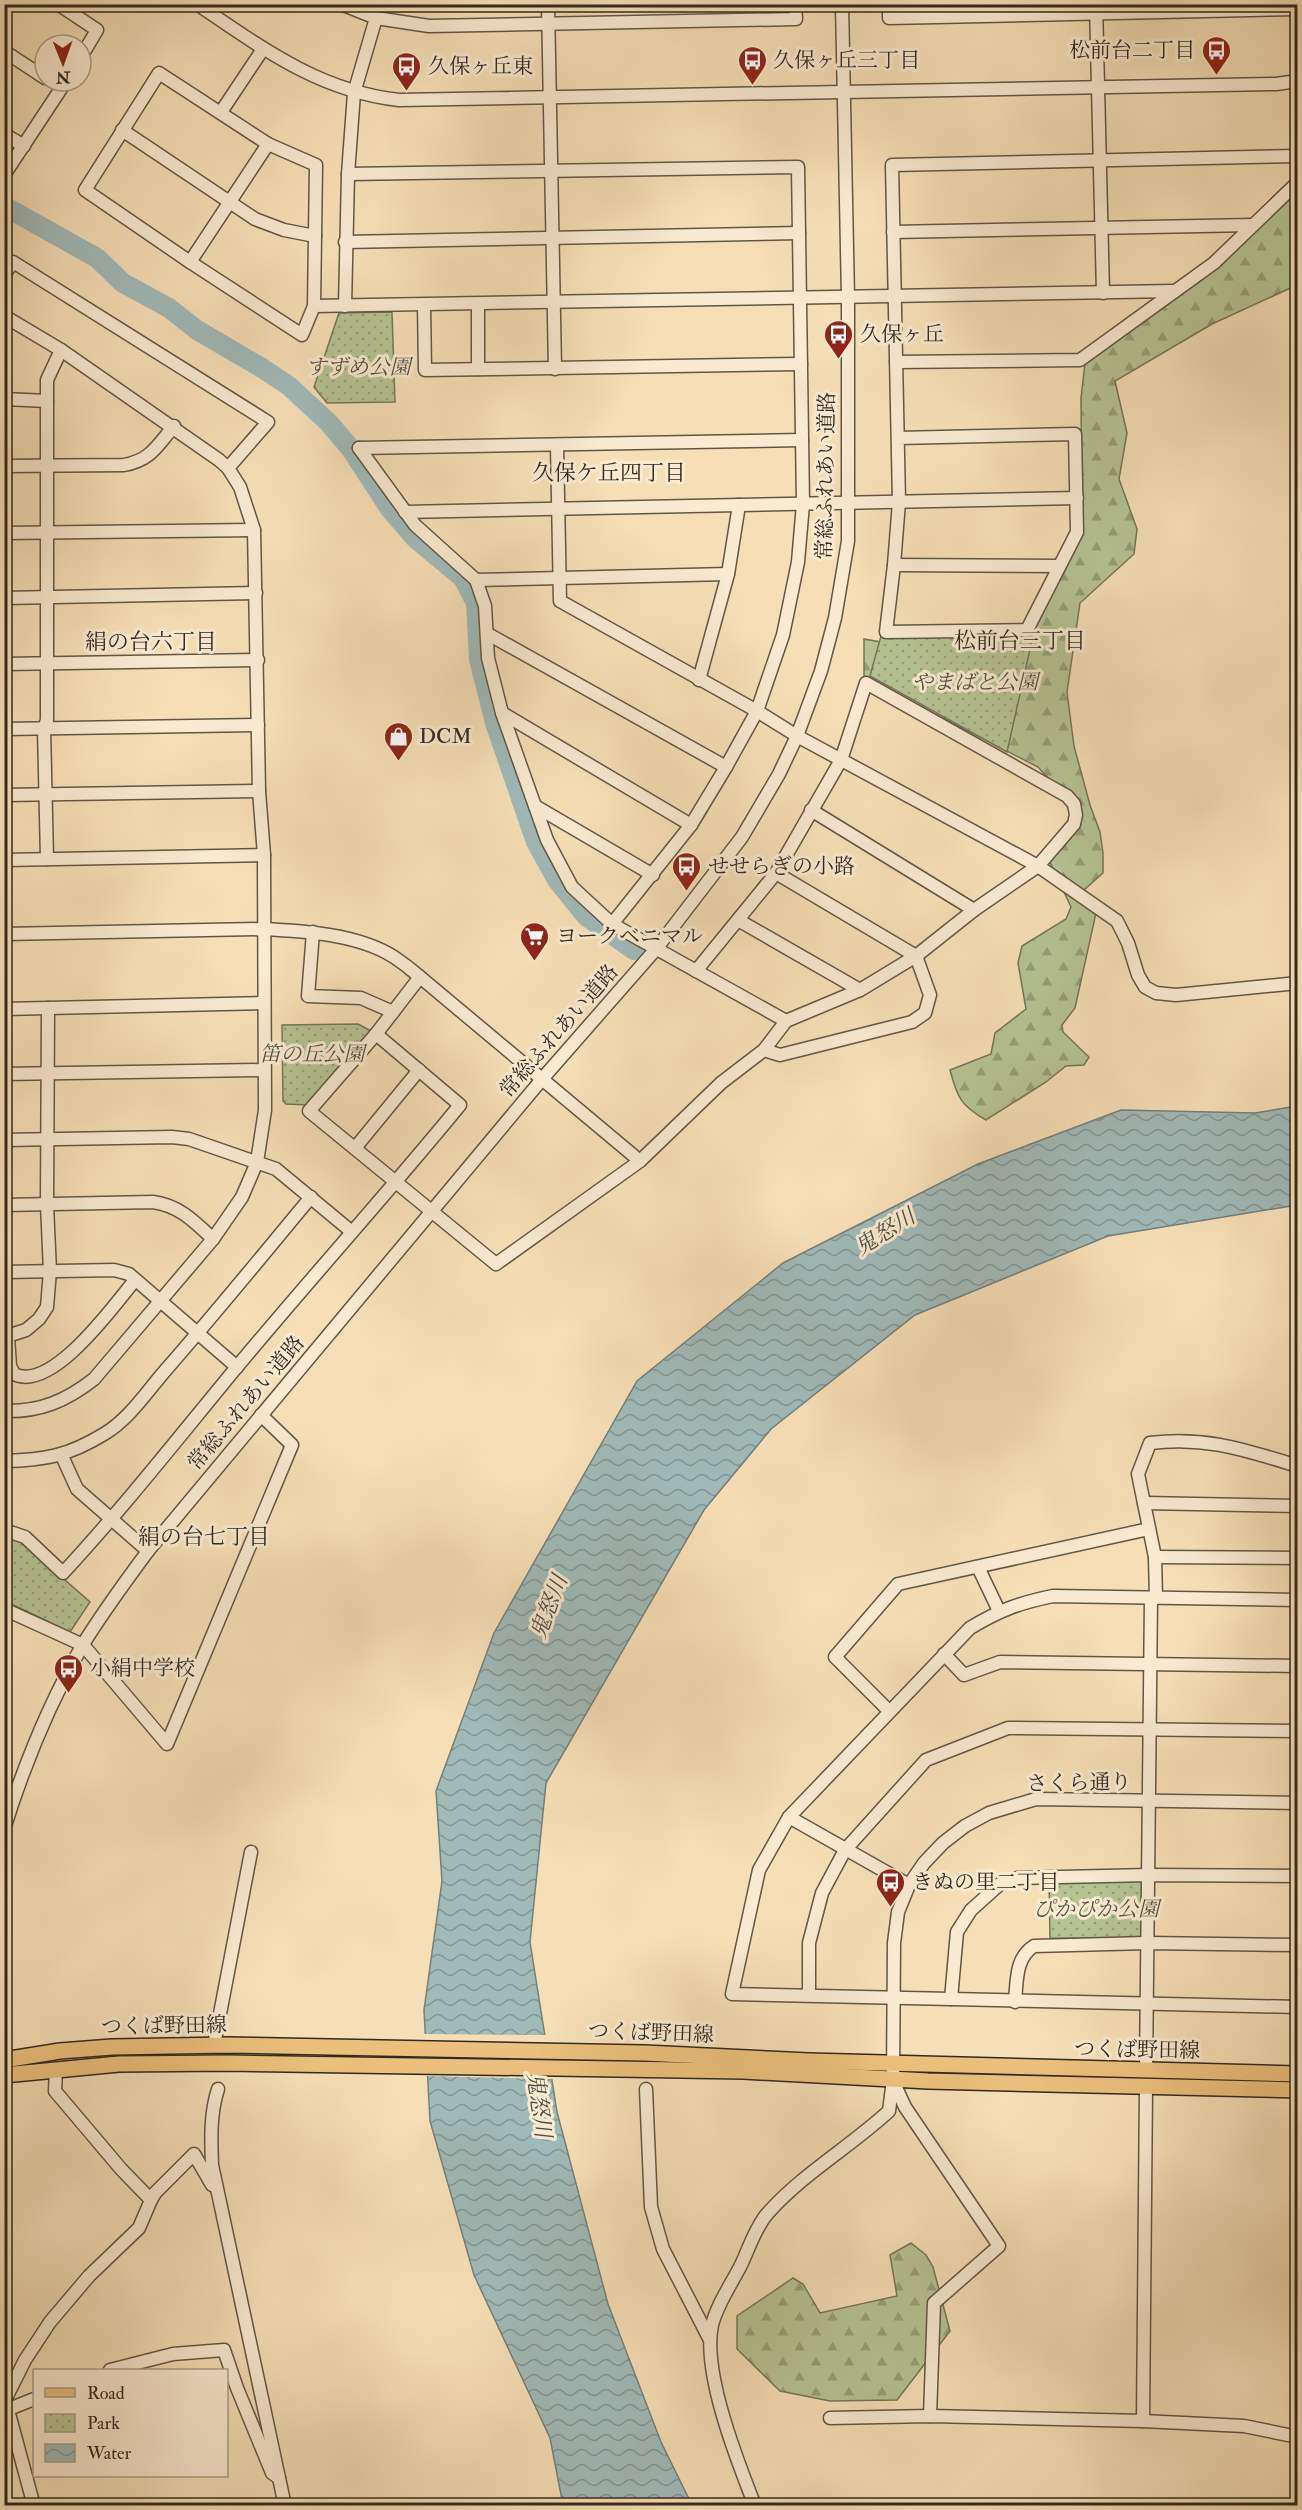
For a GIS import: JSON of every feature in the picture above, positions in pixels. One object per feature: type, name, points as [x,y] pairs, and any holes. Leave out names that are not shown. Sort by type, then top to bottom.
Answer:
[{"type":"main road","name":"つくば野田線","points":[[4,2060],[112,2046],[221,2045],[644,2052],[1146,2072],[1298,2074]]},
{"type":"main road","name":"つくば野田線","points":[[4,2075],[119,2064],[228,2063],[743,2071],[892,2080],[1298,2090]]},
{"type":"street","points":[[57,4],[97,30],[93,37]]},
{"type":"street","points":[[197,4],[263,49],[310,75],[354,93],[399,100],[1276,84],[1298,81]]},
{"type":"street","points":[[341,4],[376,18],[429,26],[796,19],[795,4]]},
{"type":"street","points":[[548,4],[555,369]]},
{"type":"street","name":"常総ふれあい道路","points":[[4,1828],[49,1710],[83,1645],[148,1551],[543,1078],[656,949],[742,837],[797,736],[820,671],[835,618],[848,541],[850,503],[848,298],[842,4]]},
{"type":"street","points":[[889,4],[889,18],[1096,9],[1298,9]]},
{"type":"street","points":[[1096,9],[1103,293]]},
{"type":"street","points":[[345,306],[345,242],[354,93],[376,18]]},
{"type":"street","points":[[221,112],[263,49]]},
{"type":"street","points":[[4,51],[33,70]]},
{"type":"street","points":[[159,73],[268,144],[316,165],[314,306],[302,335],[85,190],[122,130],[159,73]]},
{"type":"street","points":[[4,175],[59,93]]},
{"type":"street","points":[[122,130],[255,219],[284,230],[315,236]]},
{"type":"street","points":[[4,134],[24,146]]},
{"type":"street","points":[[190,262],[268,144]]},
{"type":"street","points":[[898,438],[1075,434],[1077,532],[1027,630],[886,632],[899,502],[892,165],[1298,156]]},
{"type":"street","points":[[348,174],[798,166],[803,504],[798,562],[783,635],[758,711],[692,825],[612,924]]},
{"type":"street","points":[[896,362],[1080,360],[1214,263],[1298,182]]},
{"type":"street","points":[[893,232],[1253,225]]},
{"type":"street","points":[[345,242],[799,233]]},
{"type":"street","points":[[4,275],[13,262],[268,422],[228,468]]},
{"type":"street","points":[[314,306],[554,304],[1174,291]]},
{"type":"street","points":[[424,305],[425,370],[801,364]]},
{"type":"street","points":[[478,305],[478,369]]},
{"type":"street","points":[[4,316],[174,426],[228,468],[240,487],[254,530],[260,791],[264,855],[262,929],[265,1110],[257,1162],[242,1197],[213,1239],[94,1379],[75,1394],[51,1406],[25,1412],[4,1411]]},
{"type":"street","points":[[47,859],[44,729],[47,720],[45,597],[47,589],[47,380],[61,351]]},
{"type":"street","points":[[4,399],[47,401]]},
{"type":"street","points":[[4,466],[124,465],[139,462],[150,456],[174,426]]},
{"type":"street","points":[[786,1021],[612,924],[572,887],[547,840],[502,713],[488,658],[485,606],[476,580],[415,525],[359,448],[802,440]]},
{"type":"street","points":[[557,445],[560,600],[699,680],[758,711],[797,736],[1038,866],[1117,921],[1128,943],[1138,975],[1145,987],[1155,993],[1176,995],[1298,983]]},
{"type":"street","points":[[405,512],[1077,498]]},
{"type":"street","points":[[699,680],[728,574],[739,505]]},
{"type":"street","points":[[4,533],[254,530]]},
{"type":"street","points":[[894,565],[1059,566]]},
{"type":"street","points":[[476,580],[728,574]]},
{"type":"street","points":[[4,598],[256,593]]},
{"type":"street","points":[[488,634],[726,767]]},
{"type":"street","points":[[4,664],[258,660]]},
{"type":"street","points":[[420,977],[376,1034],[309,1111],[496,1264],[640,1161],[721,1083],[764,1050],[786,1021],[861,990],[916,956],[974,910],[1038,866],[1074,824],[1076,815],[1074,804],[1067,796],[866,683],[841,760],[776,873],[696,971]]},
{"type":"street","points":[[502,713],[692,825]]},
{"type":"street","points":[[4,729],[258,724]]},
{"type":"street","points":[[4,795],[260,791]]},
{"type":"street","points":[[535,806],[653,875]]},
{"type":"street","points":[[811,810],[974,910]]},
{"type":"street","points":[[4,860],[264,855]]},
{"type":"street","points":[[764,1050],[780,1055],[912,1022],[925,1013],[930,995],[916,956],[776,873]]},
{"type":"street","points":[[738,920],[861,990]]},
{"type":"street","points":[[4,934],[262,929],[313,932],[372,947],[393,956],[420,977],[640,1161]]},
{"type":"street","points":[[313,932],[308,996],[361,998],[393,1012]]},
{"type":"street","points":[[4,1009],[264,1003]]},
{"type":"street","points":[[48,1008],[50,1073],[47,1205],[50,1271],[47,1307],[39,1319],[26,1330],[6,1337],[10,1366],[14,1374],[26,1376],[46,1370],[76,1350],[135,1280]]},
{"type":"street","points":[[4,1530],[26,1537],[63,1573],[111,1521],[237,1367],[460,1105],[376,1034]]},
{"type":"street","points":[[4,1074],[264,1070]]},
{"type":"street","points":[[355,1148],[419,1070]]},
{"type":"street","points":[[4,1140],[172,1137],[189,1139],[276,1169],[352,1232]]},
{"type":"street","points":[[4,1461],[37,1460],[62,1456],[105,1434],[122,1420],[199,1333],[311,1197]]},
{"type":"street","points":[[4,1205],[153,1202],[168,1204],[183,1211],[213,1239]]},
{"type":"street","points":[[4,1272],[114,1270],[129,1274],[237,1367]]},
{"type":"street","points":[[4,1609],[83,1645],[167,1744],[292,1445],[261,1415]]},
{"type":"street","points":[[1146,2072],[1150,1665],[1155,1557],[1138,1474],[1150,1443],[1180,1439],[1225,1445],[1298,1466]]},
{"type":"street","points":[[62,1456],[77,1489],[148,1551]]},
{"type":"street","points":[[1144,1503],[1298,1506]]},
{"type":"street","points":[[889,1711],[835,1657],[898,1584],[1149,1529]]},
{"type":"street","points":[[1155,1557],[1298,1558]]},
{"type":"street","points":[[978,1567],[999,1611]]},
{"type":"street","points":[[1298,1600],[1053,1596],[1020,1602],[970,1628],[789,1817],[759,1870],[732,1994],[1298,2007]]},
{"type":"street","points":[[944,1654],[963,1676],[1000,1662],[1298,1665]]},
{"type":"street","points":[[809,1994],[809,1943],[822,1893],[844,1850],[926,1760],[1008,1728],[1298,1731]]},
{"type":"street","name":"さくら通り","points":[[710,2340],[715,2315],[765,2216],[830,2157],[868,2130],[889,2111],[892,2080],[895,1928],[909,1885],[924,1863],[943,1843],[965,1826],[989,1813],[1036,1799],[1298,1803]]},
{"type":"street","points":[[789,1817],[909,1885]]},
{"type":"street","points":[[221,2045],[251,1852]]},
{"type":"street","points":[[951,1999],[957,1932],[971,1910],[1000,1884],[1028,1877],[1298,1876]]},
{"type":"street","points":[[1015,2002],[1018,1970],[1023,1953],[1034,1946],[1147,1943],[1298,1945]]},
{"type":"street","points":[[56,2069],[55,2091],[121,2169],[151,2200]]},
{"type":"street","points":[[892,2080],[904,2107],[999,2246],[934,2303],[930,2416]]},
{"type":"street","points":[[1143,2421],[1146,2088]]},
{"type":"street","points":[[218,2089],[214,2102],[211,2134],[212,2165],[285,2505]]},
{"type":"street","points":[[646,2089],[651,2207],[663,2249],[710,2340],[709,2356],[714,2381],[739,2465],[754,2505]]},
{"type":"street","points":[[34,2505],[6,2408],[25,2360],[50,2322],[90,2276],[139,2228],[155,2193],[194,2154],[217,2194]]},
{"type":"street","points":[[114,2369],[173,2354],[224,2350],[272,2474],[279,2478]]},
{"type":"street","points":[[6,2408],[33,2399]]},
{"type":"street","points":[[830,2418],[930,2416],[1143,2421],[1244,2426],[1298,2437]]},
{"type":"green space","points":[[1297,189],[1298,283],[1212,324],[1115,381],[1127,433],[1119,479],[1137,529],[1134,554],[1080,603],[1067,692],[1074,746],[1100,832],[1103,853],[1103,873],[1084,890],[1096,913],[1075,1008],[1062,1025],[1063,1032],[1089,1057],[1084,1065],[1066,1066],[1046,1082],[986,1120],[961,1100],[950,1070],[991,1054],[995,1033],[1026,1009],[1018,963],[1022,946],[1066,919],[1071,907],[1050,862],[1074,834],[1081,814],[1038,767],[864,678],[864,639],[904,646],[1011,639],[1036,627],[1082,532],[1081,398],[1085,363],[1202,280]]},
{"type":"green space","name":"すずめ公園","points":[[392,312],[395,402],[327,403],[314,387],[339,313]]},
{"type":"green space","name":"やまばと公園","points":[[881,636],[1033,636],[1007,752],[870,676]]},
{"type":"green space","name":"笛の丘公園","points":[[358,1024],[371,1031],[307,1105],[286,1104],[283,1101],[282,1025]]},
{"type":"green space","points":[[5,1535],[18,1539],[90,1602],[70,1632],[5,1601]]},
{"type":"green space","name":"ぴかぴか公園","points":[[1049,1879],[1142,1881],[1142,1939],[1050,1938]]},
{"type":"green space","points":[[911,2243],[926,2255],[933,2267],[950,2331],[897,2400],[830,2401],[780,2391],[737,2349],[737,2316],[793,2278],[803,2284],[820,2313],[897,2296],[890,2255]]},
{"type":"water","name":"鬼怒川","points":[[1297,1106],[1297,1205],[1108,1236],[915,1315],[771,1429],[704,1510],[546,1783],[530,1942],[557,2112],[608,2304],[661,2442],[692,2505],[563,2505],[550,2438],[474,2275],[430,2121],[424,2010],[442,1881],[436,1791],[494,1633],[637,1381],[783,1263],[978,1164],[1121,1110],[1255,1113]]},
{"type":"pier","points":[[422,2034],[548,2035],[554,2079],[424,2076]]},
{"type":"waterway","points":[[4,206],[97,258],[123,283],[169,308],[197,330],[289,386],[329,423],[351,449],[390,509],[415,538],[463,578],[476,603],[479,659],[495,723],[536,842],[557,880],[586,916],[634,950]]},
{"type":"place","name":"松前台二丁目","points":[[1216,76]]},
{"type":"place","name":"久保ヶ丘三丁目","points":[[752,86]]},
{"type":"place","name":"久保ヶ丘東","points":[[407,92]]},
{"type":"place","name":"久保ヶ丘","points":[[839,360]]},
{"type":"place","name":"DCM","points":[[398,762]]},
{"type":"place","name":"せせらぎの小路","points":[[687,892]]},
{"type":"place","name":"ヨークベニマル","points":[[535,962]]},
{"type":"place","name":"小絹中学校","points":[[69,1694]]},
{"type":"place","name":"きぬの里二丁目","points":[[891,1908]]},
{"type":"district","name":"久保ケ丘四丁目","points":[[609,473]]},
{"type":"district","name":"松前台三丁目","points":[[1020,641]]},
{"type":"district","name":"絹の台六丁目","points":[[151,642]]},
{"type":"district","name":"絹の台七丁目","points":[[204,1537]]}]
